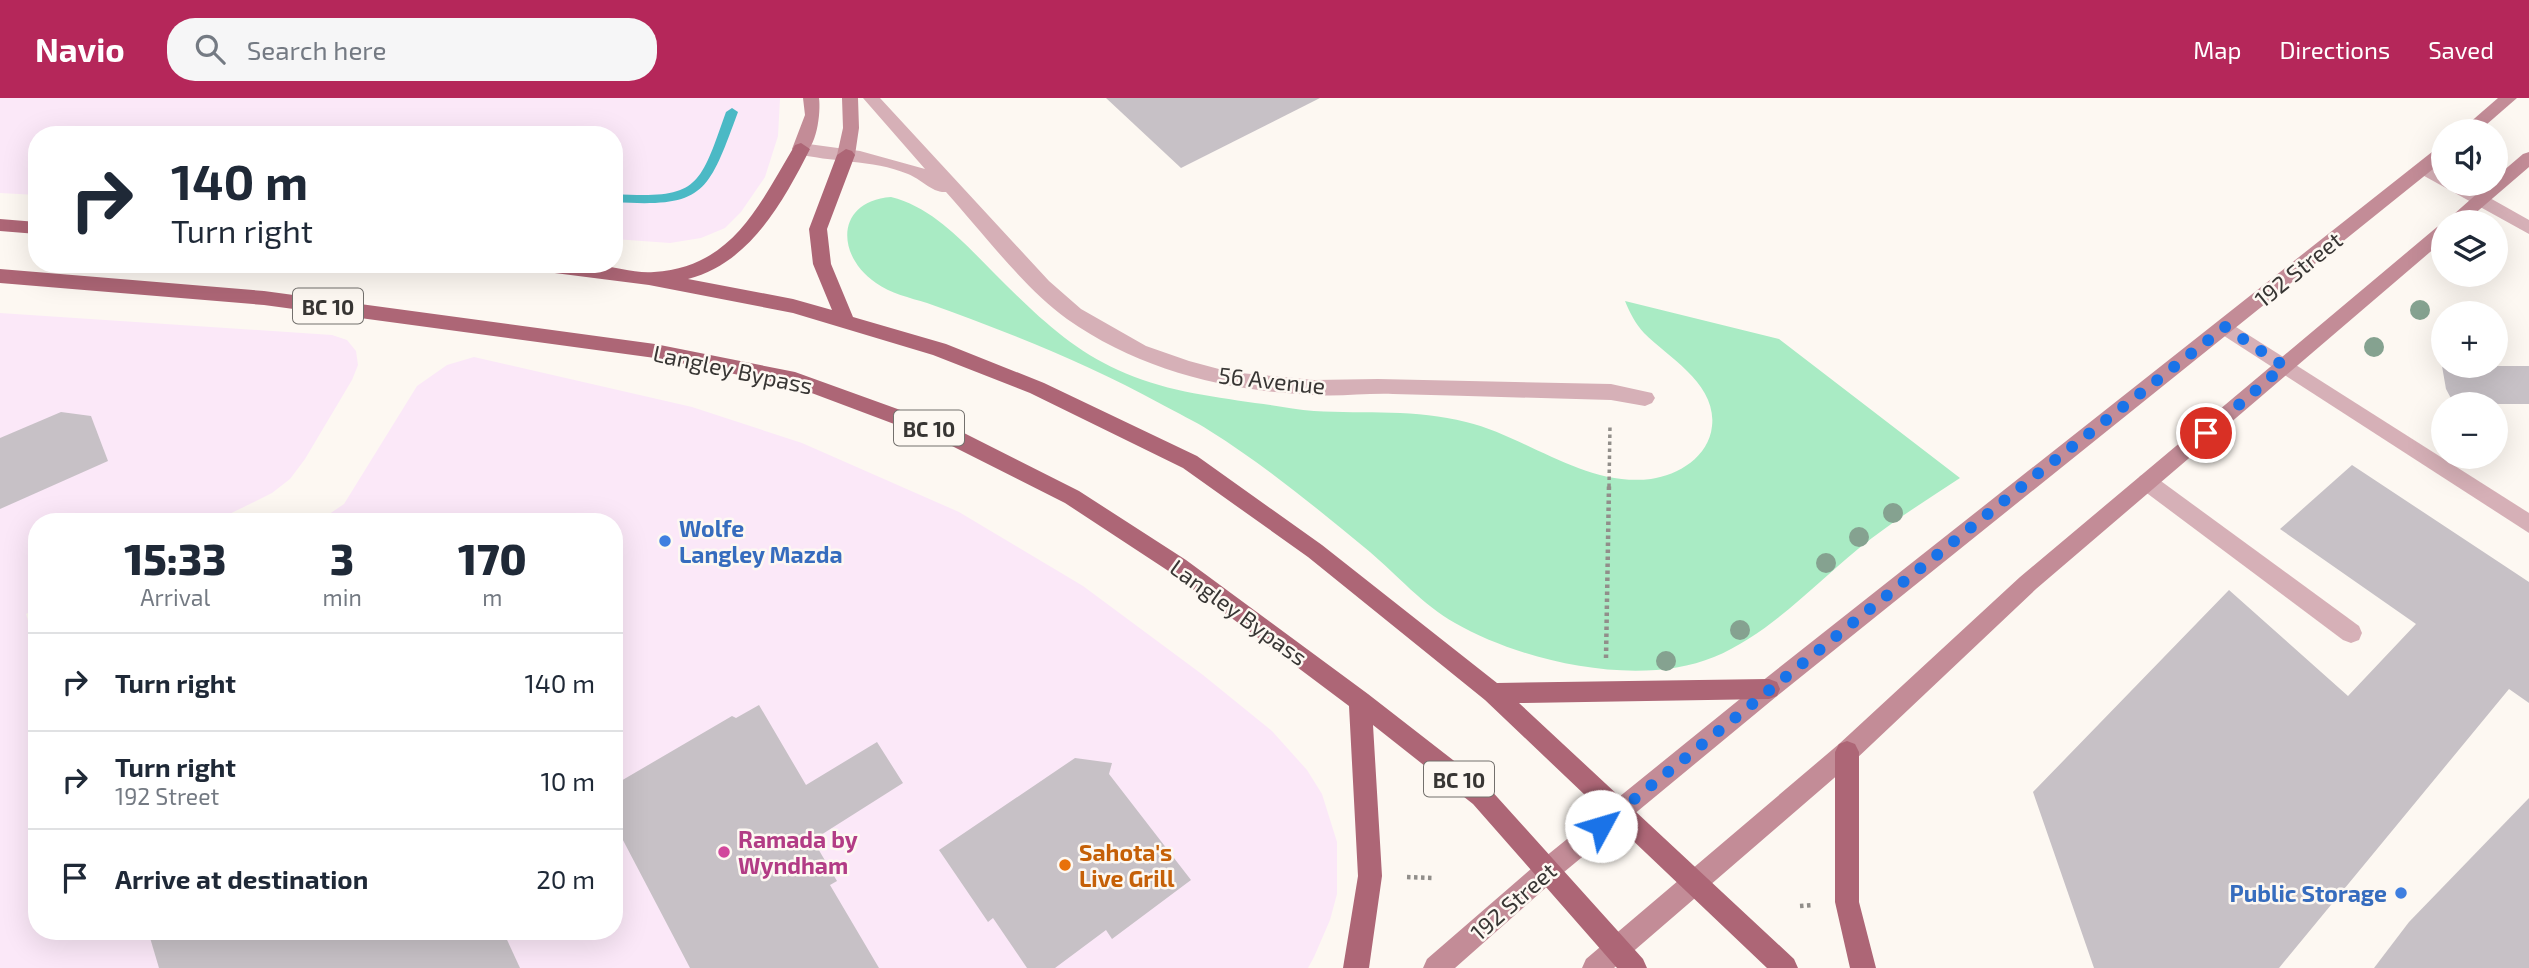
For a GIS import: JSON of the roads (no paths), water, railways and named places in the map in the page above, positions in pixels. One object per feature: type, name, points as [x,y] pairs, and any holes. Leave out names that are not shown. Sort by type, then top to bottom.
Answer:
[{"type":"highway","points":[[649,278],[706,267],[730,251],[771,205],[801,149]]},
{"type":"highway","points":[[845,320],[822,264],[818,229],[846,155]]},
{"type":"highway","points":[[0,225],[28,227]]},
{"type":"highway","points":[[610,273],[793,306],[939,349],[1037,388],[1190,463],[1315,551],[1493,693],[1784,968]]},
{"type":"highway","name":"Langley Bypass","points":[[0,276],[278,300],[655,351],[795,379],[957,439],[1072,497],[1178,566],[1360,701],[1481,796],[1618,948]]},
{"type":"highway","points":[[1493,693],[1769,689]]},
{"type":"highway","points":[[1356,968],[1370,876],[1360,701]]},
{"type":"highway","points":[[1847,752],[1847,902],[1863,968]]},
{"type":"highway","name":"BC 10","points":[[1618,948],[1634,968]]},
{"type":"main road","points":[[801,149],[813,115],[811,98]]},
{"type":"main road","points":[[846,155],[851,128],[850,98]]},
{"type":"main road","points":[[2483,119],[2509,98]]},
{"type":"main road","points":[[2468,210],[2529,158]]},
{"type":"main road","name":"192 Street","points":[[1436,968],[1549,869],[1769,689],[2431,162]]},
{"type":"main road","points":[[1595,968],[1847,752],[2028,583],[2431,241]]},
{"type":"street","name":"56 Avenue","points":[[871,98],[1042,286],[1074,314],[1139,351],[1186,368],[1230,379],[1314,388],[1378,386],[1611,392],[1646,398]]},
{"type":"street","name":"56 Avenue","points":[[801,149],[913,169],[960,197]]},
{"type":"street","points":[[2423,168],[2431,172]]},
{"type":"street","points":[[2473,196],[2529,228]]},
{"type":"street","points":[[2225,327],[2529,524]]},
{"type":"street","points":[[2147,482],[2351,633]]},
{"type":"waterway","points":[[623,199],[667,199],[684,195],[696,187],[706,176],[732,112]]},
{"type":"place","name":"Wolfe Langley Mazda","points":[[665,541]]},
{"type":"place","name":"Ramada by Wyndham","points":[[724,852]]},
{"type":"place","name":"Sahota's Live Grill","points":[[1065,865]]},
{"type":"place","name":"Public Storage","points":[[2401,893]]}]
